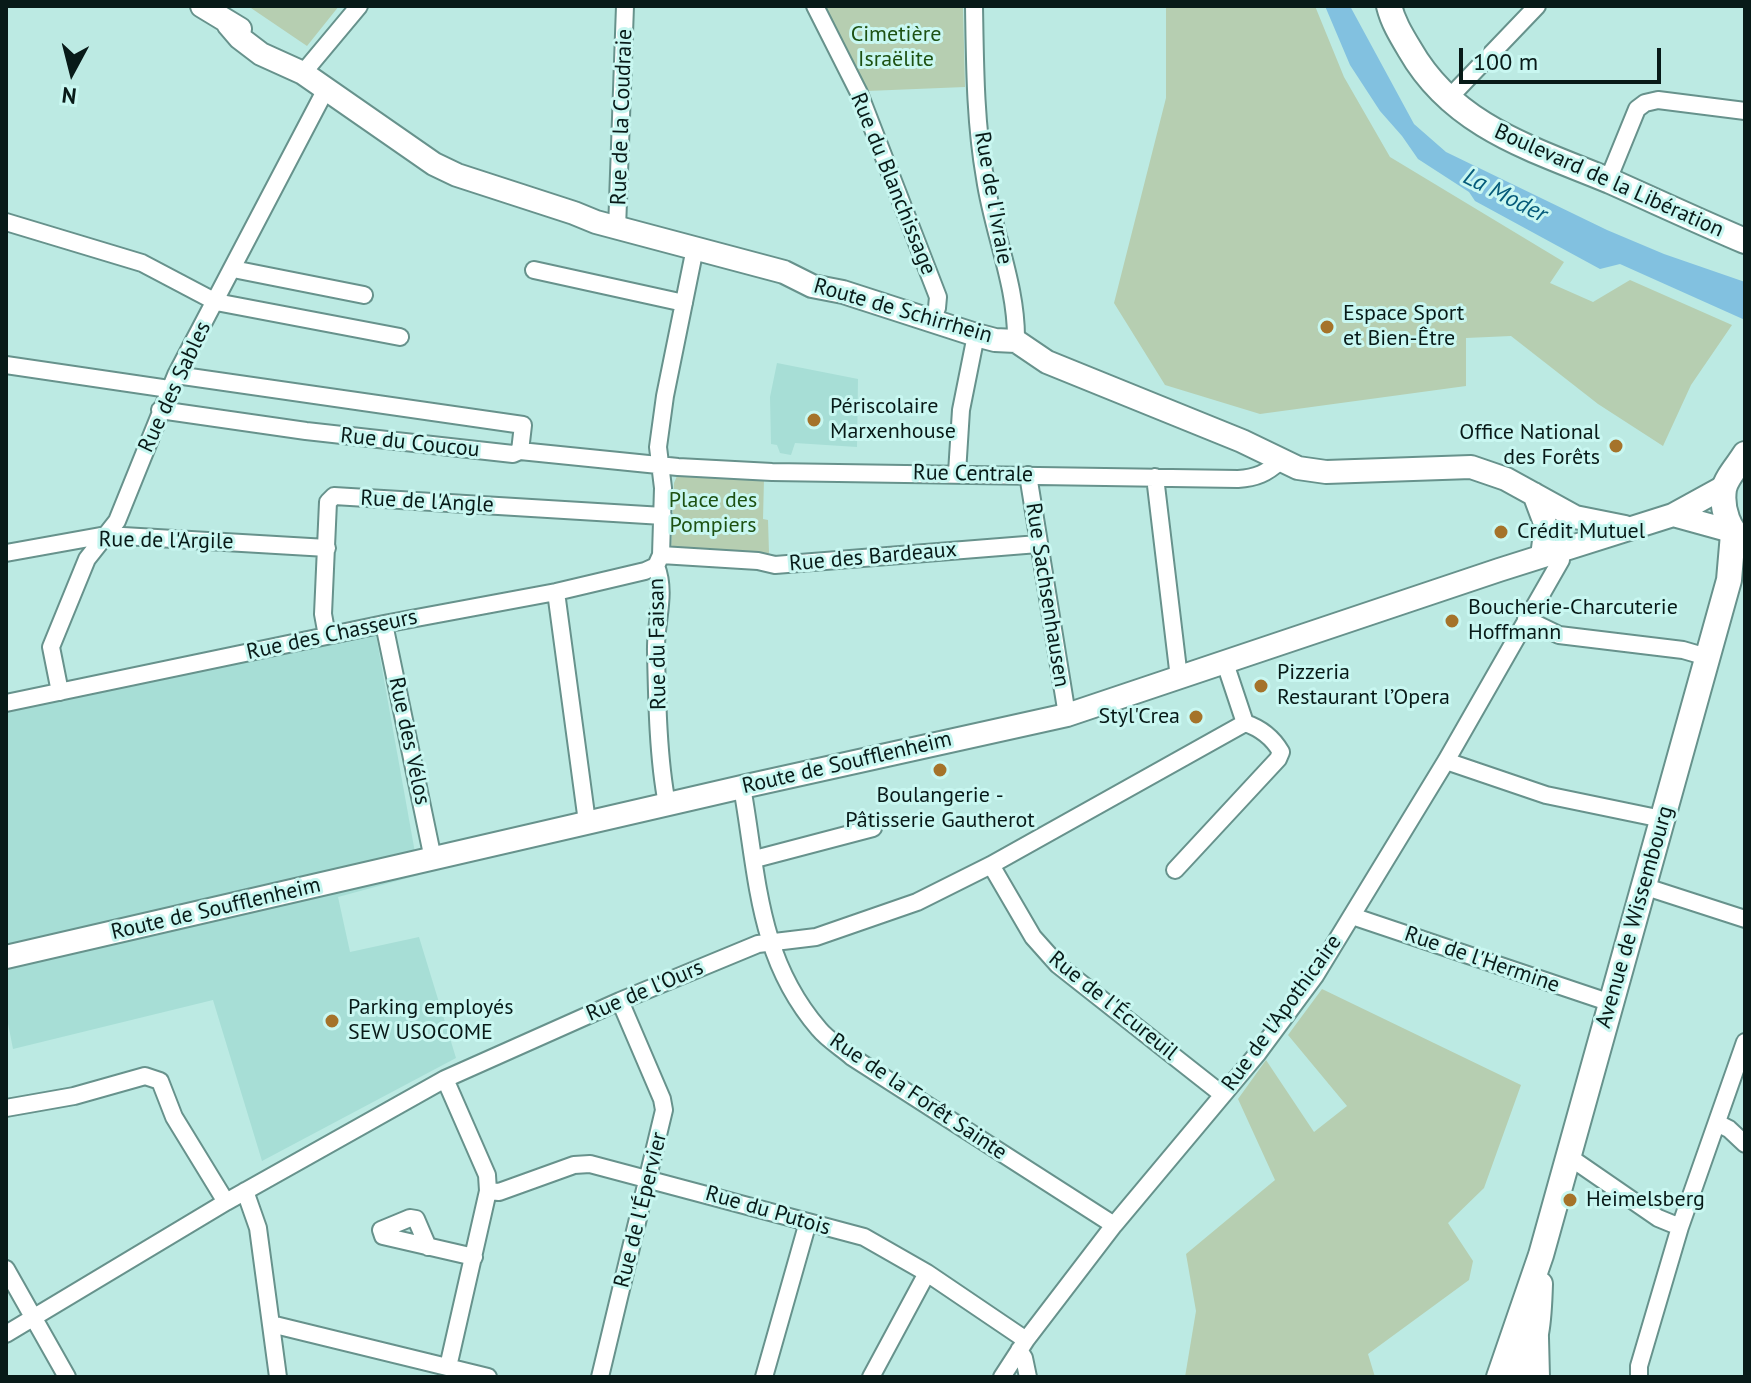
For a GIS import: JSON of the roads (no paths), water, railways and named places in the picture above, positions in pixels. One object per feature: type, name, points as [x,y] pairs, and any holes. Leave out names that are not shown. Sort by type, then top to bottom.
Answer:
[{"type":"main road","name":"Route de Schirrhein","points":[[202,6],[301,66],[326,89],[434,164],[457,175],[617,229],[784,272],[812,286],[843,292],[976,335],[1016,341],[1047,362],[1242,441],[1298,468],[1326,472],[1471,467],[1506,479],[1575,517],[1630,527]]},
{"type":"main road","name":"Boulevard de la Libération","points":[[1389,6],[1393,21],[1418,64],[1448,99],[1509,140],[1745,241]]},
{"type":"main road","points":[[1724,487],[1745,454]]},
{"type":"main road","name":"Route de Soufflenheim","points":[[6,957],[587,822],[1067,715],[1673,515],[1724,487]]},
{"type":"main road","name":"Avenue de Wissembourg","points":[[1518,1375],[1524,1306],[1541,1255],[1707,657],[1737,574],[1737,536],[1724,502],[1724,487]]},
{"type":"main road","points":[[1534,494],[1559,551]]},
{"type":"main road","points":[[1559,551],[1562,509]]},
{"type":"main road","points":[[1673,515],[1737,536]]},
{"type":"main road","name":"Avenue de Wissembourg","points":[[1518,1375],[1537,1336],[1541,1255]]},
{"type":"street","points":[[301,66],[359,6]]},
{"type":"street","name":"Rue de la Coudraie","points":[[617,229],[625,6]]},
{"type":"street","name":"Rue du Blanchissage","points":[[815,6],[859,93],[938,297],[932,321]]},
{"type":"street","name":"Rue de l'Ivraie","points":[[974,6],[976,90],[985,179],[1013,301],[1016,341]]},
{"type":"street","points":[[1448,99],[1537,6]]},
{"type":"street","name":"Rue des Sables","points":[[60,692],[51,647],[87,559],[117,521],[173,382],[326,89]]},
{"type":"street","points":[[1608,180],[1637,109],[1645,103],[1658,100],[1745,111]]},
{"type":"street","points":[[6,222],[142,263],[216,302],[400,337]]},
{"type":"street","name":"Rue du Faisan","points":[[667,804],[655,647],[661,604],[659,560],[663,516],[663,476],[658,447],[665,396],[695,248]]},
{"type":"street","points":[[233,269],[364,295]]},
{"type":"street","points":[[534,270],[684,303]]},
{"type":"street","points":[[957,473],[961,410],[976,335]]},
{"type":"street","points":[[6,365],[523,425],[520,451]]},
{"type":"street","name":"Rue du Coucou","points":[[160,410],[306,431],[498,453],[520,451],[660,464]]},
{"type":"street","name":"Rue Centrale","points":[[660,464],[772,472],[1253,478],[1268,472],[1280,461]]},
{"type":"street","name":"Rue Sachsenhausen","points":[[1028,475],[1067,715]]},
{"type":"street","points":[[1155,477],[1179,678]]},
{"type":"street","name":"Rue de l'Angle","points":[[327,636],[323,614],[328,502],[334,496],[663,516]]},
{"type":"street","name":"Rue de l'Argile","points":[[6,553],[106,535],[327,548]]},
{"type":"street","name":"Rue des Bardeaux","points":[[659,560],[758,561],[775,565],[1038,544]]},
{"type":"street","name":"Rue de l'Apothicaire","points":[[1002,1377],[1114,1225],[1223,1095],[1315,976],[1446,761],[1561,560],[1559,551]]},
{"type":"street","name":"Rue des Chasseurs","points":[[6,703],[384,624],[556,592],[645,571],[659,560]]},
{"type":"street","points":[[556,592],[587,822]]},
{"type":"street","points":[[1526,619],[1559,635],[1683,650],[1707,657]]},
{"type":"street","name":"Rue des Vélos","points":[[384,624],[433,859]]},
{"type":"street","points":[[1175,870],[1278,759],[1281,752],[1276,743],[1257,727],[1245,723],[1225,663]]},
{"type":"street","name":"Rue de l'Ours","points":[[6,1334],[226,1202],[445,1079],[620,1001],[770,941],[816,937],[917,902],[991,865],[1245,723]]},
{"type":"street","points":[[1446,761],[1546,795],[1662,819]]},
{"type":"street","name":"Rue de la Forêt Sainte","points":[[742,787],[763,920],[775,959],[820,1031],[852,1057],[1114,1225]]},
{"type":"street","points":[[755,859],[873,828]]},
{"type":"street","name":"Rue de l'Écureuil","points":[[991,865],[1033,937],[1058,965],[1223,1095]]},
{"type":"street","points":[[1643,886],[1745,919]]},
{"type":"street","name":"Rue de l'Hermine","points":[[1352,916],[1611,1003]]},
{"type":"street","name":"Rue de l'Épervier","points":[[600,1377],[662,1123],[662,1099],[620,1001]]},
{"type":"street","points":[[1639,1377],[1639,1366],[1680,1227],[1745,1042]]},
{"type":"street","points":[[6,1108],[74,1096],[145,1076],[160,1081],[174,1117],[226,1202]]},
{"type":"street","points":[[445,1079],[487,1175],[488,1191],[445,1374]]},
{"type":"street","points":[[1717,1123],[1745,1144]]},
{"type":"street","points":[[1568,1156],[1658,1218],[1680,1227]]},
{"type":"street","name":"Rue du Putois","points":[[488,1191],[499,1192],[574,1165],[590,1164],[649,1177],[864,1237],[927,1273],[1023,1345]]},
{"type":"street","points":[[245,1191],[258,1228],[278,1377]]},
{"type":"street","points":[[764,1377],[808,1222]]},
{"type":"street","points":[[428,1247],[474,1257]]},
{"type":"street","points":[[6,1269],[67,1377]]},
{"type":"street","points":[[871,1377],[927,1273]]},
{"type":"street","points":[[271,1324],[445,1374],[488,1377]]},
{"type":"street","points":[[1023,1345],[1028,1377]]},
{"type":"water","name":"La Moder","points":[[1325,6],[1350,6],[1414,124],[1446,152],[1607,230],[1745,282],[1745,320],[1620,264],[1600,269],[1475,201],[1469,192],[1418,159],[1380,111],[1350,65]]},
{"type":"place","name":"Espace Sport et Bien-Être","points":[[1327,327]]},
{"type":"place","name":"Périscolaire Marxenhouse","points":[[814,420]]},
{"type":"place","name":"Office National des Forêts","points":[[1616,446]]},
{"type":"place","name":"Crédit Mutuel","points":[[1501,532]]},
{"type":"place","name":"Boucherie-Charcuterie Hoffmann","points":[[1452,621]]},
{"type":"place","name":"Pizzeria Restaurant l’Opera","points":[[1261,686]]},
{"type":"place","name":"Styl'Crea","points":[[1196,717]]},
{"type":"place","name":"Boulangerie - Pâtisserie Gautherot","points":[[940,770]]},
{"type":"place","name":"Parking employés SEW USOCOME","points":[[332,1021]]},
{"type":"place","name":"Heimelsberg","points":[[1570,1200]]},
{"type":"park label","name":"Cimetière Israëlite","points":[[896,48]]},
{"type":"park label","name":"Place des Pompiers","points":[[713,514]]}]
